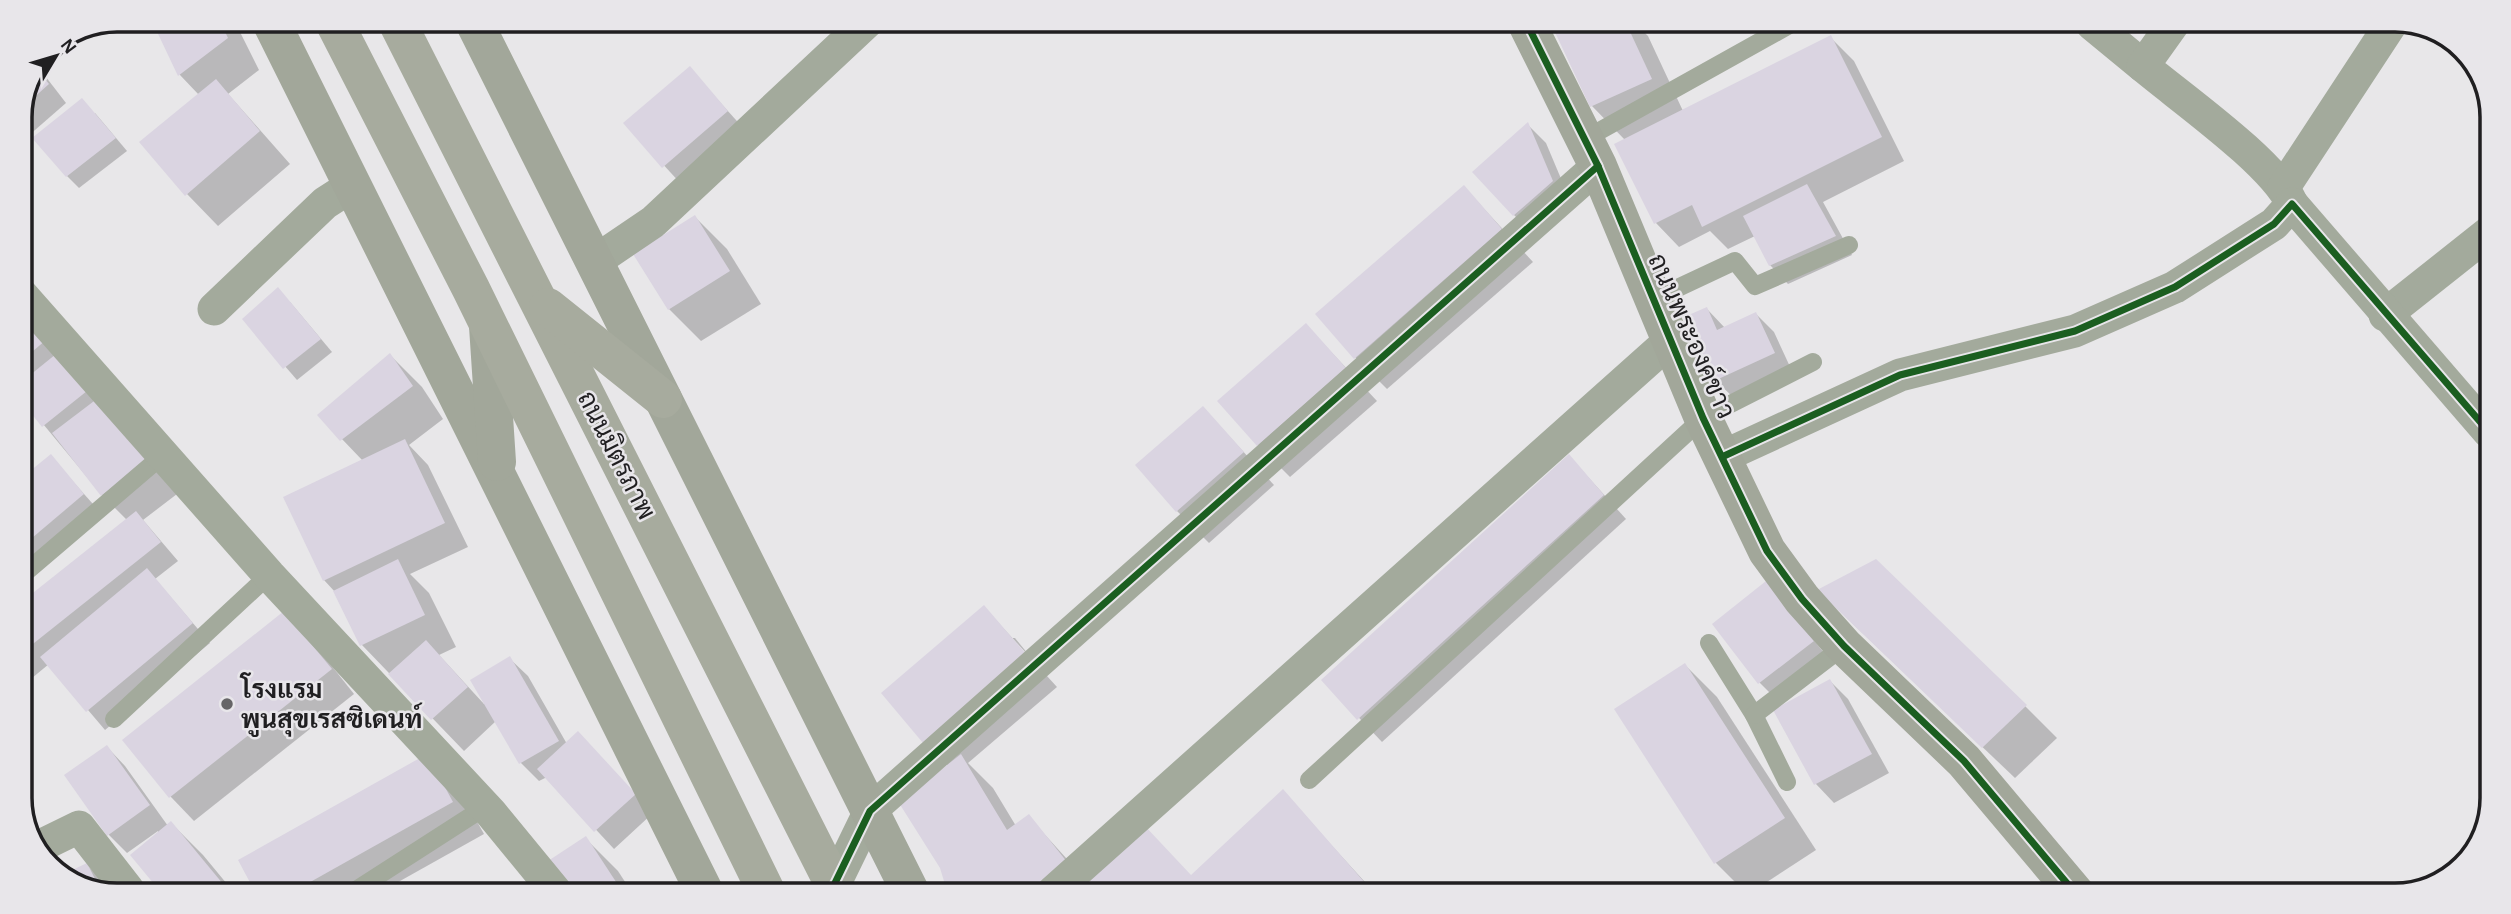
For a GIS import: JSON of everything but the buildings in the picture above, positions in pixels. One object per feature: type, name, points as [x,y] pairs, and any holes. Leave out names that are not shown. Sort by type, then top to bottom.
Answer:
[{"type":"main road","points":[[276,32],[700,883]]},
{"type":"main road","points":[[339,32],[471,289],[762,883]]},
{"type":"main road","name":"ถนนมิตรภาพ","points":[[402,32],[827,883]]},
{"type":"main road","points":[[480,32],[906,883]]},
{"type":"main road","name":"ถนนพระองค์ขาว","points":[[1531,32],[1591,152],[1703,418],[1724,456],[1767,551],[1802,599],[1844,646],[1964,761],[2063,883]]},
{"type":"main road","points":[[471,289],[520,265]]},
{"type":"main road","points":[[538,300],[663,399]]},
{"type":"main road","points":[[488,326],[498,478]]},
{"type":"street","points":[[594,262],[653,222],[856,32]]},
{"type":"street","points":[[2102,32],[2255,159],[2288,195],[2385,315],[2479,421]]},
{"type":"street","points":[[2143,66],[2167,32]]},
{"type":"street","points":[[1724,456],[1900,375],[2075,331],[2163,293],[2274,225],[2288,195],[2386,32]]},
{"type":"street","points":[[833,883],[870,811],[1591,152]]},
{"type":"street","points":[[214,309],[325,203],[353,185]]},
{"type":"street","points":[[2385,315],[2479,240]]},
{"type":"street","points":[[32,307],[269,575],[485,807],[548,883]]},
{"type":"street","points":[[1063,883],[1672,339]]},
{"type":"street","points":[[45,843],[79,827],[123,883]]},
{"type":"lane","points":[[1591,152],[1780,32]]},
{"type":"lane","points":[[1652,300],[1735,261],[1755,286],[1849,245]]},
{"type":"lane","points":[[1309,780],[1703,418],[1813,362]]},
{"type":"lane","points":[[32,567],[163,455]]},
{"type":"lane","points":[[114,719],[269,575]]},
{"type":"lane","points":[[1709,643],[1754,715],[1787,782]]},
{"type":"lane","points":[[1754,715],[1844,646]]},
{"type":"lane","points":[[367,883],[485,807]]},
{"type":"cycle path","points":[[1531,32],[1598,166],[1703,418],[1767,551],[1802,599],[1844,646],[1964,761],[2067,883]]},
{"type":"cycle path","points":[[835,883],[870,811],[1598,166]]},
{"type":"cycle path","points":[[1724,456],[1900,375],[2075,331],[2175,287],[2274,224],[2292,204],[2479,421]]},
{"type":"place","name":"โรงแรม พูนสุขเรสซิเดนท์","points":[[227,704]]}]
